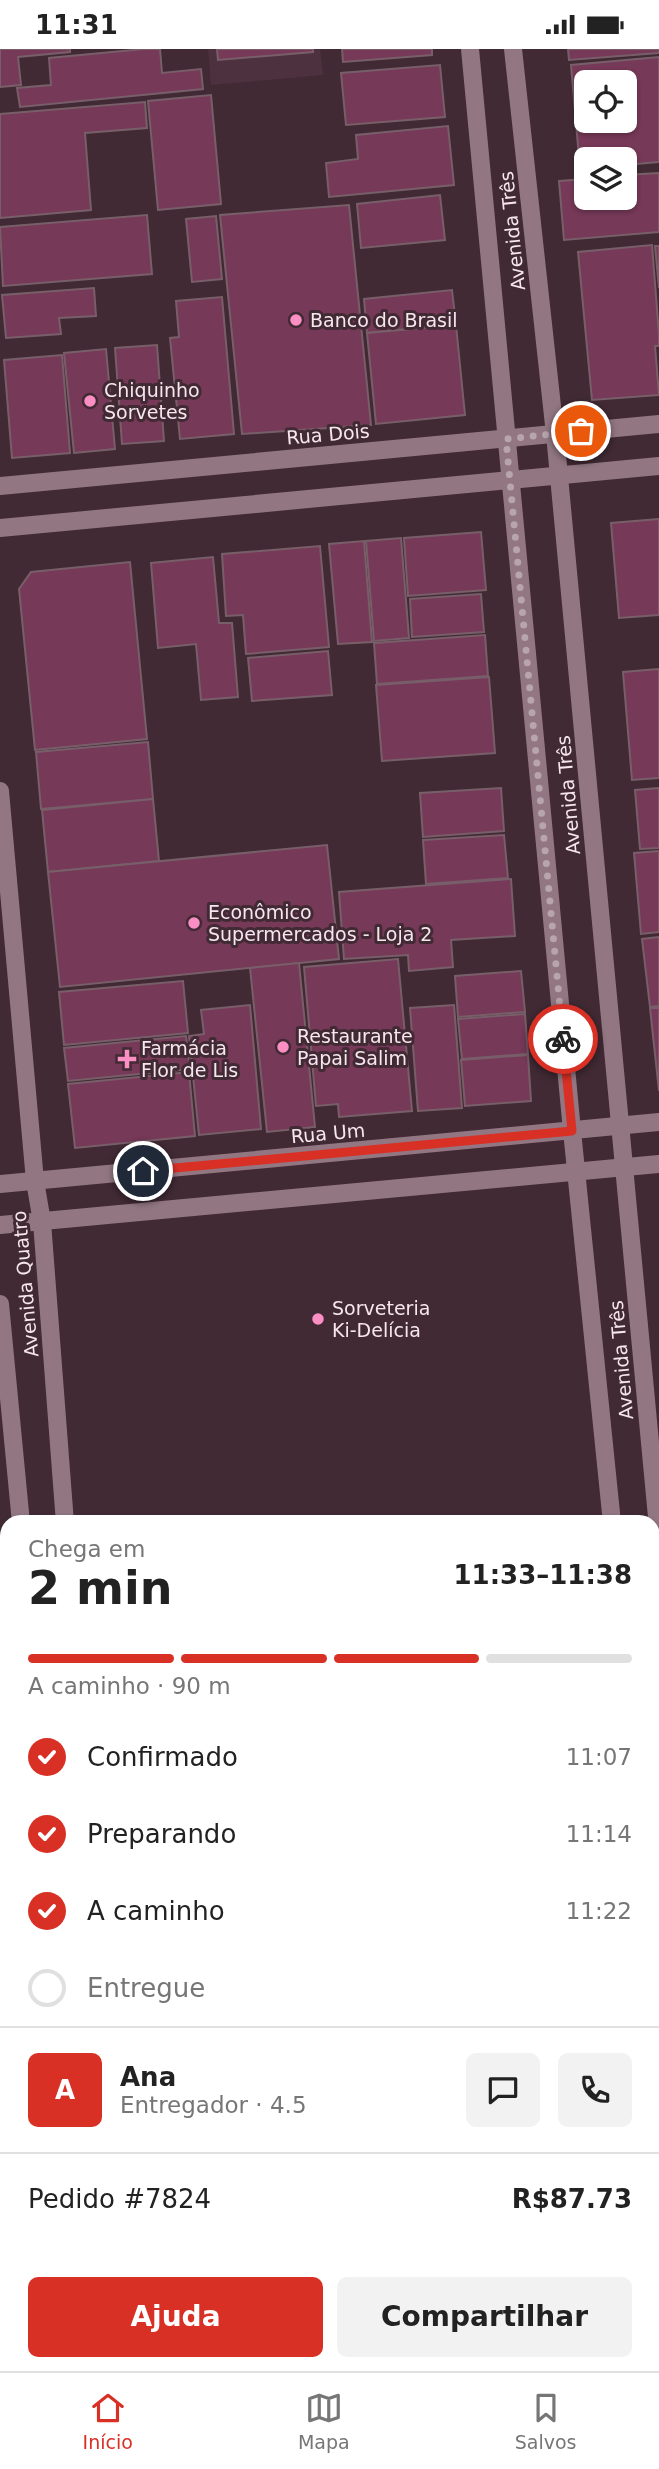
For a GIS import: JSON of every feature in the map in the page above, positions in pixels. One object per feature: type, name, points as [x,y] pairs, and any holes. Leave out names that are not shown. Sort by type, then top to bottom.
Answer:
[{"type":"street","name":"Avenida Três","points":[[470,49],[572,1131],[611,1515]]},
{"type":"street","name":"Avenida Três","points":[[513,49],[555,434],[657,1515]]},
{"type":"street","name":"Rua Dois","points":[[0,486],[659,424]]},
{"type":"street","points":[[0,528],[659,466]]},
{"type":"street","name":"Avenida Quatro","points":[[0,791],[35,1181],[42,1221],[64,1515]]},
{"type":"street","name":"Rua Um","points":[[0,1184],[659,1122]]},
{"type":"street","points":[[0,1225],[659,1164]]},
{"type":"street","name":"Avenida Quatro","points":[[0,1304],[20,1515]]},
{"type":"shaded area","points":[[208,49],[320,49],[323,75],[211,85]]},
{"type":"building","points":[[0,49],[70,49],[70,52],[18,57],[21,85],[0,87]]},
{"type":"building","points":[[160,49],[162,73],[201,69],[203,89],[20,107],[17,88],[51,85],[49,58]]},
{"type":"building","points":[[217,49],[313,49],[313,52],[218,60]]},
{"type":"building","points":[[342,49],[432,49],[432,55],[343,62]]},
{"type":"building","points":[[568,49],[659,49],[659,53],[569,60]]},
{"type":"building","points":[[659,57],[659,162],[637,164],[637,147],[578,147],[577,133],[637,133],[637,70],[574,70],[574,100],[571,65]]},
{"type":"building","points":[[440,65],[445,117],[346,125],[341,73]]},
{"type":"building","points":[[211,95],[221,204],[158,210],[148,101]]},
{"type":"building","points":[[145,102],[147,128],[85,133],[91,210],[0,218],[0,114]]},
{"type":"building","points":[[448,126],[454,185],[329,197],[326,163],[358,159],[356,135]]},
{"type":"building","points":[[659,173],[659,232],[564,240],[559,181],[574,180],[574,210],[637,210],[637,174]]},
{"type":"building","points":[[440,195],[445,240],[361,248],[357,204]]},
{"type":"building","name":"Banco do Brasil","points":[[349,205],[371,425],[242,434],[220,215]]},
{"type":"building","points":[[147,215],[152,274],[3,286],[0,227]]},
{"type":"building","points":[[216,216],[222,279],[192,282],[186,219]]},
{"type":"building","points":[[652,245],[659,335],[659,346],[655,346],[659,395],[592,400],[578,252]]},
{"type":"building","points":[[655,246],[659,246],[659,288]]},
{"type":"building","points":[[94,288],[96,316],[59,318],[61,334],[6,338],[2,295]]},
{"type":"building","points":[[452,290],[456,324],[367,333],[364,299]]},
{"type":"building","points":[[222,297],[234,434],[180,439],[170,338],[179,337],[176,301]]},
{"type":"building","points":[[456,325],[465,415],[376,424],[367,333]]},
{"type":"building","points":[[157,345],[164,441],[122,444],[115,348]]},
{"type":"building","name":"Chiquinho Sorvetes","points":[[106,349],[115,449],[74,453],[64,353]]},
{"type":"building","points":[[62,355],[70,453],[12,458],[4,360]]},
{"type":"building","points":[[659,519],[659,615],[619,618],[611,523]]},
{"type":"building","points":[[481,532],[486,590],[408,596],[404,538]]},
{"type":"building","points":[[401,538],[409,638],[374,641],[366,541]]},
{"type":"building","points":[[364,541],[372,642],[338,644],[329,544]]},
{"type":"building","points":[[320,546],[329,647],[246,654],[243,615],[226,616],[222,554]]},
{"type":"building","points":[[213,557],[219,623],[232,623],[238,697],[201,700],[196,644],[158,648],[151,563]]},
{"type":"building","points":[[130,562],[147,739],[35,750],[19,589],[31,572]]},
{"type":"building","points":[[481,594],[484,632],[412,637],[410,599]]},
{"type":"building","points":[[485,635],[488,676],[377,684],[374,643]]},
{"type":"building","points":[[328,651],[332,695],[252,701],[248,658]]},
{"type":"building","points":[[659,669],[659,778],[632,780],[623,672]]},
{"type":"building","points":[[489,677],[495,753],[382,761],[376,685]]},
{"type":"building","points":[[148,742],[153,799],[41,809],[36,752]]},
{"type":"building","points":[[501,788],[504,831],[423,837],[420,793]]},
{"type":"building","points":[[659,788],[659,848],[640,849],[635,790]]},
{"type":"building","points":[[153,799],[159,861],[48,872],[42,810]]},
{"type":"building","points":[[504,835],[508,878],[426,884],[423,840]]},
{"type":"building","name":"Econômico Supermercados - Loja 2","points":[[327,845],[339,959],[60,987],[48,872]]},
{"type":"building","points":[[659,851],[659,932],[641,934],[634,853]]},
{"type":"building","points":[[511,879],[515,936],[451,940],[453,967],[409,971],[408,955],[344,959],[339,892]]},
{"type":"building","points":[[659,937],[659,1006],[650,1007],[642,939]]},
{"type":"building","points":[[398,959],[412,1111],[339,1117],[338,1104],[316,1106],[304,967]]},
{"type":"building","name":"Restaurante Papai Salim","points":[[299,963],[315,1127],[267,1132],[250,968]]},
{"type":"building","points":[[521,971],[525,1012],[458,1017],[455,976]]},
{"type":"building","points":[[183,981],[188,1033],[64,1045],[59,992]]},
{"type":"building","points":[[250,1005],[261,1129],[199,1135],[189,1036],[204,1034],[201,1010]]},
{"type":"building","points":[[454,1005],[462,1108],[418,1111],[410,1008]]},
{"type":"building","points":[[650,1008],[659,1008],[659,1091]]},
{"type":"building","points":[[525,1014],[528,1054],[462,1059],[458,1019]]},
{"type":"building","name":"Farmácia Flor de Lis","points":[[186,1036],[190,1069],[68,1081],[64,1048]]},
{"type":"building","points":[[528,1055],[531,1101],[465,1106],[461,1060]]},
{"type":"building","points":[[189,1072],[195,1136],[75,1148],[68,1084]]},
{"type":"way so far","points":[[563,1039],[506,439],[581,431]]},
{"type":"place","name":"Banco do Brasil","points":[[296,320]]},
{"type":"place","name":"Chiquinho Sorvetes","points":[[90,401]]},
{"type":"place","name":"Econômico Supermercados - Loja 2","points":[[194,923]]},
{"type":"place","name":"Restaurante Papai Salim","points":[[283,1047]]},
{"type":"place","name":"Farmácia Flor de Lis","points":[[127,1059]]},
{"type":"place","name":"Sorveteria Ki-Delícia","points":[[318,1319]]},
{"type":"route","points":[[143,1171],[572,1131],[563,1039]]}]
